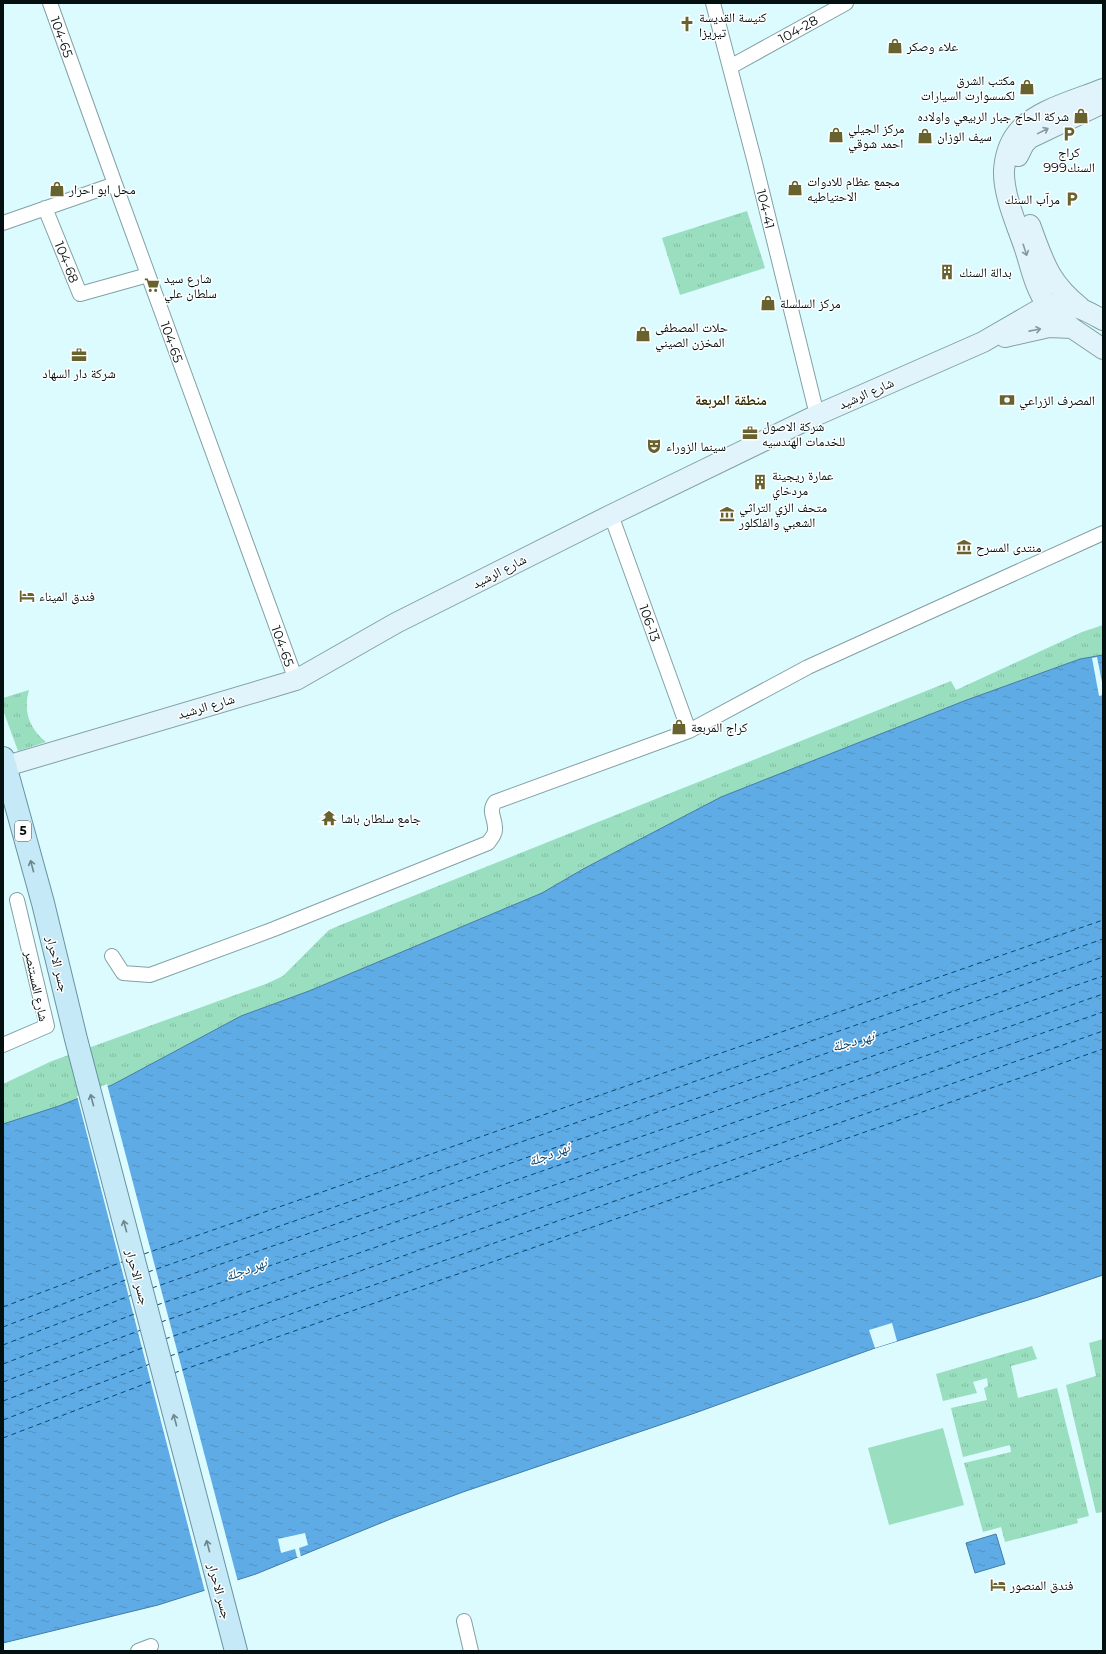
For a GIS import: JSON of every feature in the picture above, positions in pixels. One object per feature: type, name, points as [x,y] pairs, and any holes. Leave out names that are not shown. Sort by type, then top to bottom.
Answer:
[{"type":"main road","name":"شارع الرشيد","points":[[1103,89],[1046,112],[1031,120],[1016,134],[1009,147],[1004,171],[1007,193],[1041,295],[1048,305],[1078,333],[1103,349]]},
{"type":"main road","points":[[1078,333],[1093,314],[1057,286],[1048,273],[1018,191],[1015,171],[1019,152],[1030,138],[1103,103]]},
{"type":"main road","points":[[1012,325],[1025,309],[1030,295],[1033,273]]},
{"type":"main road","name":"شارع الرشيد","points":[[4,764],[296,680],[396,623],[611,515],[817,415],[983,342],[1048,305],[1059,303],[1093,314]]},
{"type":"main road","name":"شارع الرشيد","points":[[983,342],[1049,327],[1078,333]]},
{"type":"main road","name":"جسر الاحرار","points":[[4,764],[43,903],[78,1047],[236,1651]]},
{"type":"street","name":"104-65","points":[[50,3],[296,680]]},
{"type":"street","name":"104-41","points":[[713,3],[755,163],[817,415]]},
{"type":"street","name":"104-28","points":[[730,67],[846,3]]},
{"type":"street","points":[[3,223],[115,184]]},
{"type":"street","name":"104-68","points":[[46,208],[80,294],[148,275]]},
{"type":"street","name":"106-13","points":[[611,515],[690,731]]},
{"type":"street","points":[[112,956],[123,973],[150,975],[288,923],[488,843],[493,837],[496,828],[491,812],[495,802],[690,731],[808,667],[1103,533]]},
{"type":"street","name":"شارع المستنصر","points":[[3,1045],[47,1026],[17,900]]},
{"type":"street","points":[[464,1621],[471,1651]]},
{"type":"green space","points":[[747,211],[765,268],[680,295],[662,238]]},
{"type":"green space","points":[[1103,625],[1103,655],[1080,659],[964,701],[721,797],[585,868],[542,893],[309,991],[241,1016],[112,1085],[59,1106],[3,1124],[3,1084],[52,1061],[266,984],[283,976],[329,930],[951,681],[956,690],[1082,632]]},
{"type":"green space","points":[[29,690],[27,698],[27,712],[29,719],[35,731],[46,742],[18,751],[3,710],[3,698]]},
{"type":"green space","points":[[1103,1339],[1103,1512],[1096,1513],[1066,1385],[1096,1376],[1089,1343]]},
{"type":"green space","points":[[1032,1346],[1037,1359],[1011,1366],[1018,1398],[1057,1388],[1089,1516],[1077,1519],[1078,1523],[1005,1542],[1001,1527],[983,1532],[964,1463],[1011,1452],[1010,1445],[963,1457],[951,1408],[987,1400],[984,1388],[988,1386],[987,1378],[973,1382],[977,1393],[943,1401],[936,1374]]},
{"type":"green space","points":[[943,1428],[964,1505],[889,1525],[868,1448]]},
{"type":"water","name":"نهر دجلة","points":[[1103,655],[1103,1275],[875,1348],[695,1413],[463,1492],[393,1518],[256,1574],[158,1605],[3,1643],[3,1124],[59,1106],[112,1085],[241,1016],[309,991],[542,893],[585,868],[721,797],[964,701],[1080,659]]},
{"type":"water","points":[[996,1534],[1005,1564],[975,1573],[966,1543]]},
{"type":"pier","points":[[1097,657],[1103,682],[1103,695],[1099,696],[1092,658]]},
{"type":"pier","points":[[107,1084],[238,1582],[205,1592],[77,1096]]},
{"type":"pier","points":[[892,1323],[897,1341],[875,1348],[869,1330]]},
{"type":"pier","points":[[305,1533],[308,1545],[299,1548],[301,1557],[297,1557],[295,1549],[281,1553],[278,1539]]},
{"type":"ferry route","points":[[144,1254],[1103,920]]},
{"type":"ferry route","points":[[148,1272],[1103,939]]},
{"type":"ferry route","points":[[152,1288],[1103,957]]},
{"type":"ferry route","points":[[157,1305],[1103,976]]},
{"type":"ferry route","points":[[161,1322],[1103,994]]},
{"type":"ferry route","points":[[165,1339],[1103,1012]]},
{"type":"ferry route","points":[[170,1356],[1103,1031]]},
{"type":"ferry route","points":[[174,1373],[1103,1049]]},
{"type":"ferry route","points":[[3,1307],[122,1262]]},
{"type":"ferry route","points":[[3,1327],[128,1279]]},
{"type":"ferry route","points":[[3,1345],[132,1295]]},
{"type":"ferry route","points":[[3,1364],[137,1313]]},
{"type":"ferry route","points":[[3,1382],[141,1330]]},
{"type":"ferry route","points":[[3,1401],[145,1347]]},
{"type":"ferry route","points":[[3,1420],[150,1364]]},
{"type":"ferry route","points":[[3,1438],[155,1380]]},
{"type":"place","name":"كنيسة القديسة تيريزا","points":[[687,24]]},
{"type":"place","name":"علاء وصكر","points":[[895,46]]},
{"type":"place","name":"مكتب الشرق لكسسوارت السيارات","points":[[1027,87]]},
{"type":"place","name":"شركة الحاج جبار الربيعي واولاده","points":[[1081,116]]},
{"type":"place","name":"كراج السنك999","points":[[1069,134]]},
{"type":"place","name":"مركز الجيلي احمد شوقي","points":[[836,135]]},
{"type":"place","name":"سيف الوزان","points":[[925,136]]},
{"type":"place","name":"مجمع عظام للادوات الاحتياطيه","points":[[795,188]]},
{"type":"place","name":"محل ابو احرار","points":[[57,189]]},
{"type":"place","name":"مرآب السنك","points":[[1072,199]]},
{"type":"place","name":"بدالة السنك","points":[[947,272]]},
{"type":"place","name":"شارع سيد سلطان علي","points":[[152,285]]},
{"type":"place","name":"مركز السلسلة","points":[[768,303]]},
{"type":"place","name":"حلات المصطفى المخزن الصيني","points":[[643,334]]},
{"type":"place","name":"شركة دار السهاد","points":[[79,355]]},
{"type":"place","name":"المصرف الزراعي","points":[[1007,400]]},
{"type":"place","name":"شركة الاصول للخدمات الهندسيه","points":[[750,433]]},
{"type":"place","name":"سينما الزوراء","points":[[654,446]]},
{"type":"place","name":"عمارة ريجينة مردخاي","points":[[760,482]]},
{"type":"place","name":"متحف الزي التراثي الشعبي والفلكلور","points":[[727,514]]},
{"type":"place","name":"منتدى المسرح","points":[[964,547]]},
{"type":"place","name":"فندق الميناء","points":[[27,596]]},
{"type":"place","name":"كراج المربعة","points":[[679,727]]},
{"type":"place","name":"جامع سلطان باشا","points":[[329,818]]},
{"type":"place","name":"فندق المنصور","points":[[998,1585]]},
{"type":"district","name":"منطقة المربعة","points":[[731,400]]}]
